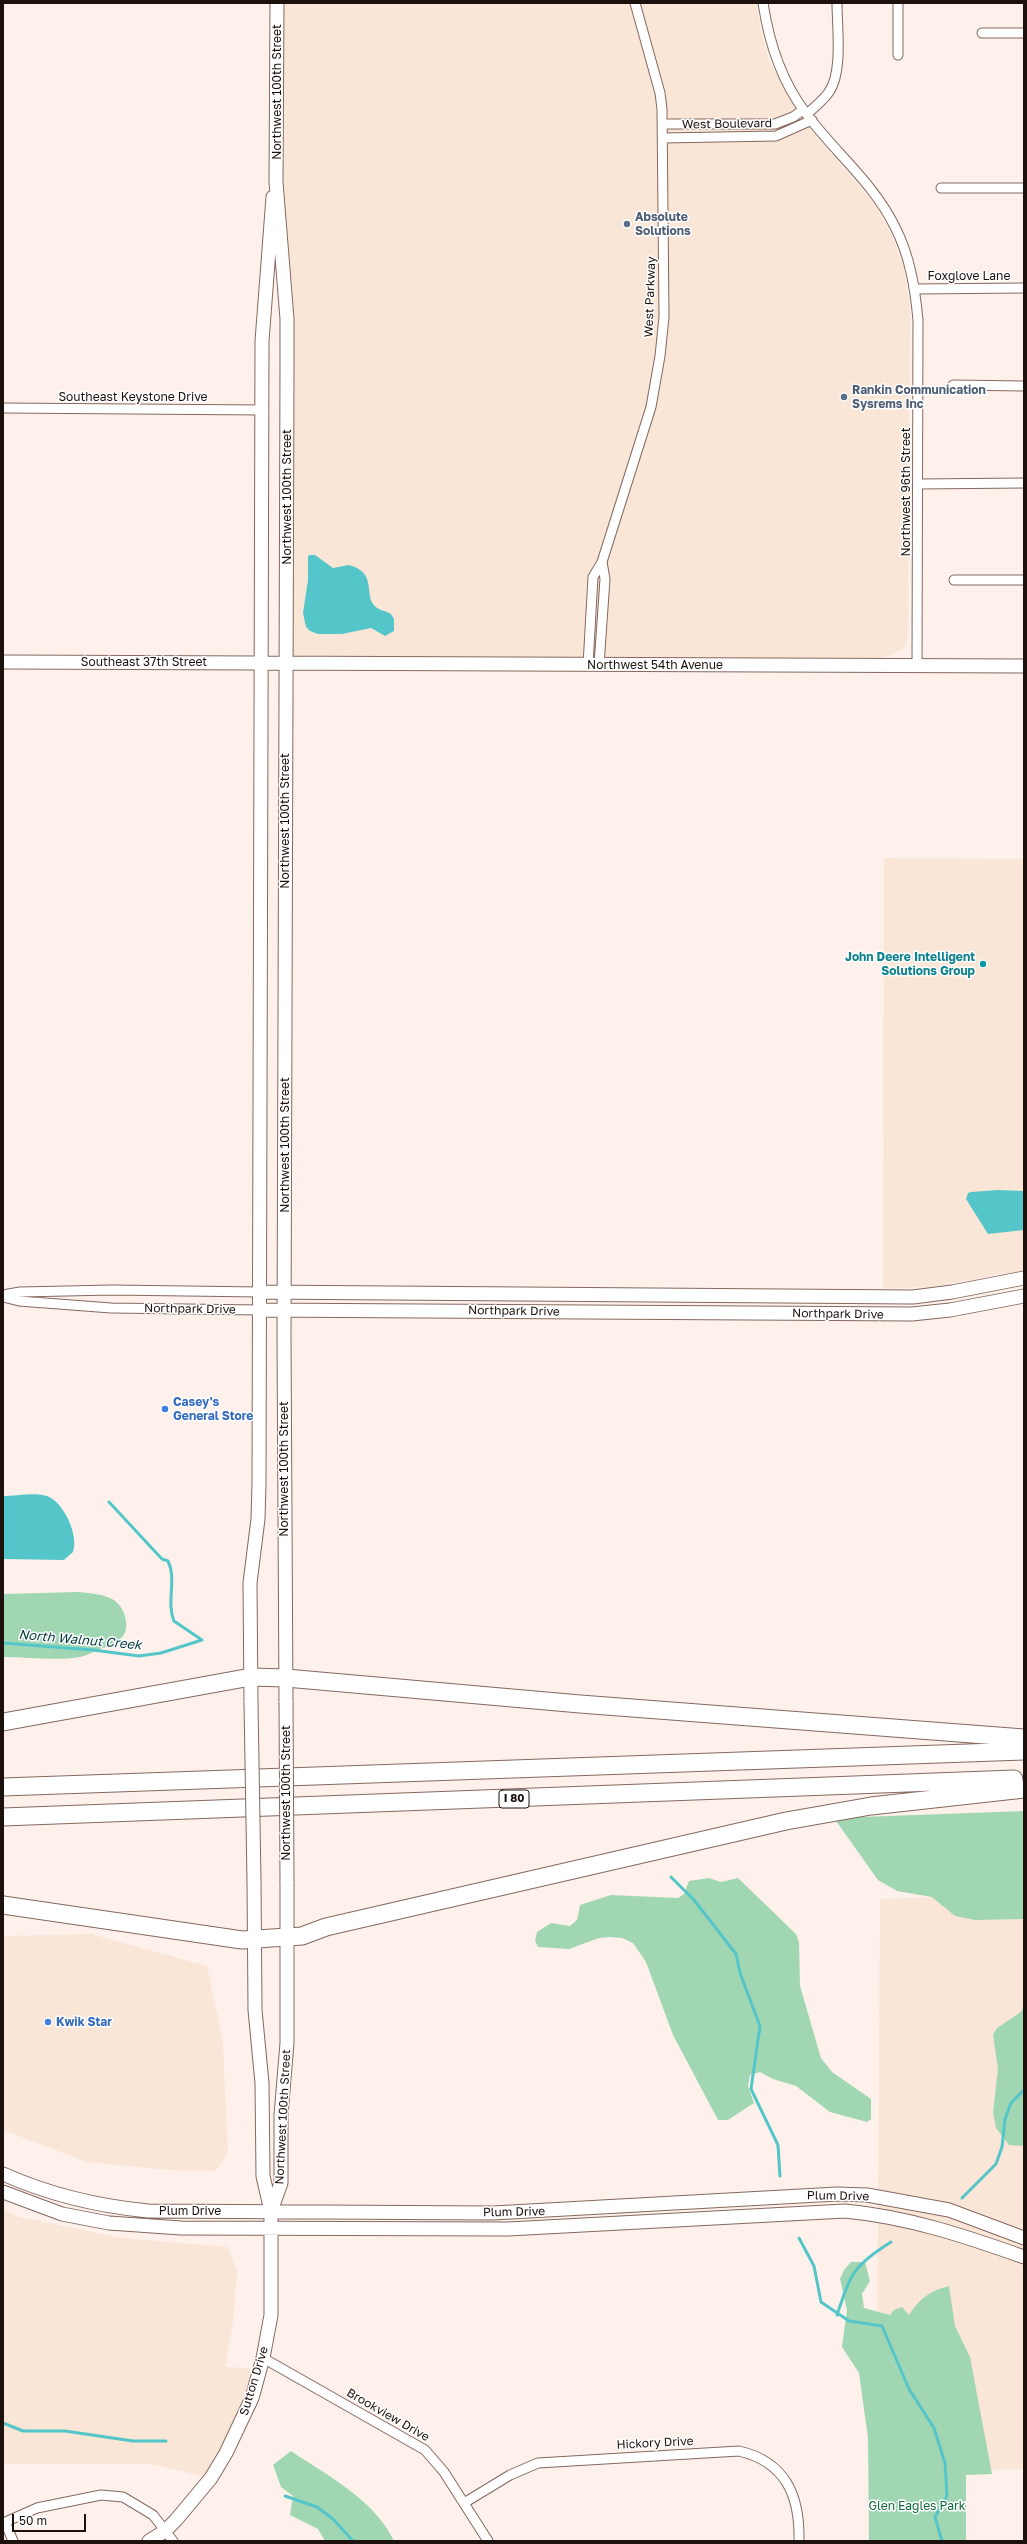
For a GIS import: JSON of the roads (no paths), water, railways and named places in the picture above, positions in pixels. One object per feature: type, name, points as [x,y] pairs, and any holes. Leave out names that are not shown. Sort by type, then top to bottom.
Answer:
[{"type":"highway","points":[[3,1722],[250,1677],[286,1678],[580,1704],[1024,1738]]},
{"type":"highway","points":[[3,1787],[1024,1751]]},
{"type":"highway","name":"I 80","points":[[3,1817],[1024,1779]]},
{"type":"highway","points":[[3,1905],[242,1940],[302,1936],[326,1927],[779,1822],[871,1806],[1024,1789]]},
{"type":"street","name":"Northwest 100th Street","points":[[271,2211],[281,2183],[281,2115],[287,2043],[284,1310],[287,319],[276,182],[278,3]]},
{"type":"street","name":"West Parkway","points":[[594,665],[592,577],[602,562],[651,407],[660,356],[664,317],[663,124],[660,93],[635,3]]},
{"type":"street","name":"Northwest 96th Street","points":[[763,3],[772,47],[780,69],[807,115],[872,189],[891,220],[912,274],[918,320],[917,666]]},
{"type":"street","points":[[807,115],[829,92],[835,80],[837,63],[837,3]]},
{"type":"street","points":[[898,3],[898,55]]},
{"type":"street","points":[[982,33],[1024,33]]},
{"type":"street","name":"West Boulevard","points":[[663,124],[775,124],[793,117],[807,115]]},
{"type":"street","name":"West Boulevard","points":[[663,138],[776,136],[807,115]]},
{"type":"street","name":"Northwest 100th Street","points":[[271,2211],[263,2176],[262,2083],[256,2010],[250,1677],[250,1583],[259,1498],[262,341],[271,204],[276,182]]},
{"type":"street","points":[[942,188],[1024,188]]},
{"type":"street","name":"Foxglove Lane","points":[[915,289],[1024,288]]},
{"type":"street","points":[[953,385],[1024,386]]},
{"type":"street","name":"Southeast Keystone Drive","points":[[3,408],[262,410]]},
{"type":"street","points":[[918,484],[1024,483]]},
{"type":"street","name":"West Parkway","points":[[594,665],[605,578],[602,562]]},
{"type":"street","points":[[954,580],[1024,580]]},
{"type":"street","name":"Southeast 37th Street","points":[[3,662],[285,664]]},
{"type":"street","name":"Northwest 54th Avenue","points":[[285,664],[1024,666]]},
{"type":"street","name":"Northpark Drive","points":[[3,1296],[20,1292],[112,1290],[285,1293],[535,1293],[913,1297],[952,1292],[1024,1278]]},
{"type":"street","points":[[535,1293],[535,1311]]},
{"type":"street","name":"Northpark Drive","points":[[3,1296],[19,1301],[111,1308],[819,1314],[912,1314],[950,1310],[1024,1296]]},
{"type":"street","points":[[819,1314],[820,1296]]},
{"type":"street","name":"Plum Drive","points":[[3,2174],[56,2195],[106,2206],[148,2211],[535,2212],[837,2194],[867,2195],[949,2210],[1024,2238]]},
{"type":"street","name":"Plum Drive","points":[[3,2192],[62,2214],[109,2223],[181,2228],[522,2229],[845,2211],[892,2217],[929,2225],[1024,2258]]},
{"type":"street","name":"Sutton Drive","points":[[149,2541],[169,2536],[226,2453],[252,2398],[263,2358],[271,2315],[271,2211]]},
{"type":"street","name":"Brookview Drive","points":[[263,2358],[425,2450],[444,2472],[488,2541]]},
{"type":"street","name":"Hickory Drive","points":[[464,2503],[510,2475],[538,2463],[739,2451],[764,2460],[784,2478],[796,2502],[799,2541]]},
{"type":"street","points":[[13,2541],[4,2522],[37,2508],[101,2496],[123,2497],[153,2515],[169,2536]]},
{"type":"water","points":[[315,555],[333,568],[349,565],[363,572],[368,583],[373,604],[377,608],[391,614],[394,619],[394,631],[385,636],[371,628],[342,634],[318,634],[310,631],[306,627],[303,613],[308,580],[308,556]]},
{"type":"water","points":[[998,1190],[1024,1191],[1024,1230],[988,1234],[966,1199],[968,1193],[971,1192]]},
{"type":"water","points":[[37,1494],[53,1499],[69,1520],[74,1537],[73,1552],[64,1560],[3,1559],[3,1496]]},
{"type":"waterway","points":[[109,1502],[162,1559],[168,1561],[172,1575],[171,1606],[174,1621],[202,1640]]},
{"type":"waterway","name":"North Walnut Creek","points":[[3,1643],[93,1650],[139,1656],[161,1653],[202,1640]]},
{"type":"waterway","name":"North Walnut Creek","points":[[671,1877],[694,1900],[736,1954],[740,1973],[760,2026],[751,2089],[778,2145],[780,2176]]},
{"type":"waterway","points":[[962,2198],[996,2164],[1002,2147],[1005,2119],[1011,2103],[1024,2090]]},
{"type":"waterway","name":"North Walnut Creek","points":[[799,2238],[814,2266],[821,2302],[849,2321],[882,2326],[909,2389],[934,2428],[945,2463],[947,2496],[935,2517],[942,2541]]},
{"type":"waterway","points":[[837,2315],[846,2289],[855,2272],[868,2258],[891,2242]]},
{"type":"waterway","points":[[3,2423],[23,2431],[65,2431],[133,2441],[166,2441]]},
{"type":"waterway","points":[[285,2496],[317,2507],[333,2519],[353,2541]]},
{"type":"place","name":"Absolute Solutions","points":[[627,224]]},
{"type":"place","name":"Rankin Communication Sysrems Inc","points":[[844,397]]},
{"type":"place","name":"John Deere Intelligent Solutions Group","points":[[983,964]]},
{"type":"place","name":"Casey's General Store","points":[[165,1409]]},
{"type":"place","name":"Kwik Star","points":[[48,2022]]},
{"type":"park label","name":"Glen Eagles Park","points":[[917,2506]]}]
